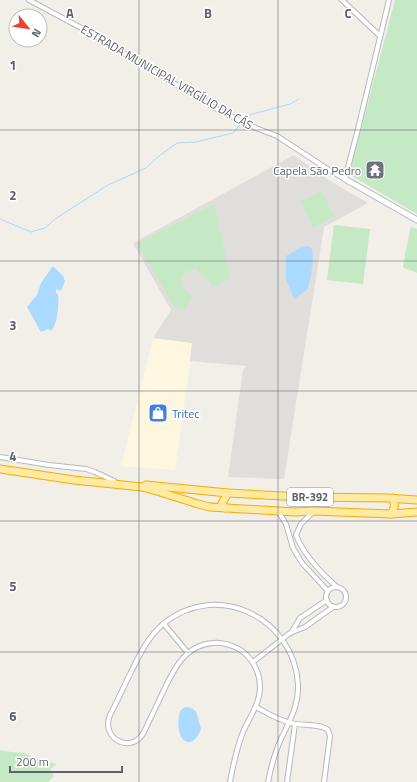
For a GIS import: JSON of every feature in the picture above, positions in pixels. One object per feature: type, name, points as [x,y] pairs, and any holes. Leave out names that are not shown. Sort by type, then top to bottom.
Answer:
[{"type":"highway","name":"BR-392","points":[[0,467],[114,481],[228,492],[315,497],[393,498],[417,500]]},
{"type":"highway","name":"BR-392","points":[[0,467],[74,480],[142,487],[210,507],[278,511],[391,514],[417,512]]},
{"type":"highway","points":[[225,508],[222,503],[228,492]]},
{"type":"highway","points":[[391,514],[395,507],[393,498]]},
{"type":"street","name":"ESTRADA MUNICIPAL VIRGÍLIO DA CÁS","points":[[29,0],[93,35],[220,111],[277,136],[345,179]]},
{"type":"street","points":[[342,0],[380,36]]},
{"type":"street","points":[[389,0],[345,179],[417,220]]},
{"type":"street","points":[[0,457],[86,469],[114,481]]},
{"type":"street","points":[[278,511],[286,524],[293,548],[302,562],[328,591]]},
{"type":"street","points":[[253,662],[290,633],[305,627],[333,607],[340,606],[346,599],[344,592],[337,588],[310,560],[296,535],[301,524],[313,511]]},
{"type":"street","points":[[333,607],[329,604],[326,596],[328,591],[332,588],[337,588]]},
{"type":"street","points":[[290,633],[300,618],[327,600]]},
{"type":"street","points":[[230,782],[234,759],[240,740],[256,707],[259,697],[260,682],[253,662],[238,649],[229,645],[220,643],[205,644],[188,653],[181,660],[173,672],[144,732],[135,741],[123,743],[115,739],[110,734],[108,728],[110,715],[151,636],[164,624],[179,614],[205,606],[223,605],[241,609],[258,616],[272,628],[289,650],[293,659],[298,686],[292,723],[287,782]]},
{"type":"street","points":[[164,624],[188,653]]},
{"type":"street","points":[[256,707],[273,716],[292,723],[324,727],[327,729],[330,736],[324,782]]},
{"type":"street","points":[[268,782],[281,739],[292,723]]},
{"type":"shaded area","points":[[294,155],[330,181],[368,203],[324,227],[284,479],[228,477],[243,370],[246,366],[190,361],[192,343],[153,338],[171,310],[133,243]]},
{"type":"shaded area","name":"Tritec","points":[[153,338],[193,343],[175,470],[121,466]]},
{"type":"green space","points":[[395,0],[417,0],[417,214],[349,175]]},
{"type":"green space","points":[[322,191],[334,217],[313,227],[301,201]]},
{"type":"green space","points":[[214,204],[229,272],[228,280],[213,286],[195,268],[182,275],[181,285],[193,298],[184,309],[175,308],[137,243]]},
{"type":"green space","points":[[334,225],[370,229],[363,284],[327,280]]},
{"type":"green space","points":[[411,227],[417,229],[417,273],[403,267]]},
{"type":"green space","points":[[0,750],[25,753],[32,758],[57,764],[50,769],[54,776],[48,782],[0,782]]},
{"type":"water","points":[[307,246],[312,248],[313,254],[308,289],[294,299],[286,279],[286,256],[300,248]]},
{"type":"water","points":[[53,266],[63,276],[65,281],[61,291],[56,289],[56,293],[58,294],[58,308],[55,324],[51,331],[48,329],[41,332],[27,307],[37,295],[41,283]]},
{"type":"water","points":[[186,707],[195,711],[201,728],[196,738],[191,742],[185,741],[182,738],[178,724],[181,710]]},
{"type":"waterway","points":[[243,121],[249,115],[290,104],[299,99]]},
{"type":"waterway","points":[[0,219],[31,232],[45,228],[55,219],[108,185],[146,168],[177,143],[196,142],[233,133],[241,123]]},
{"type":"place","name":"Capela São Pedro","points":[[375,170]]},
{"type":"place","name":"Tritec","points":[[158,413]]}]
